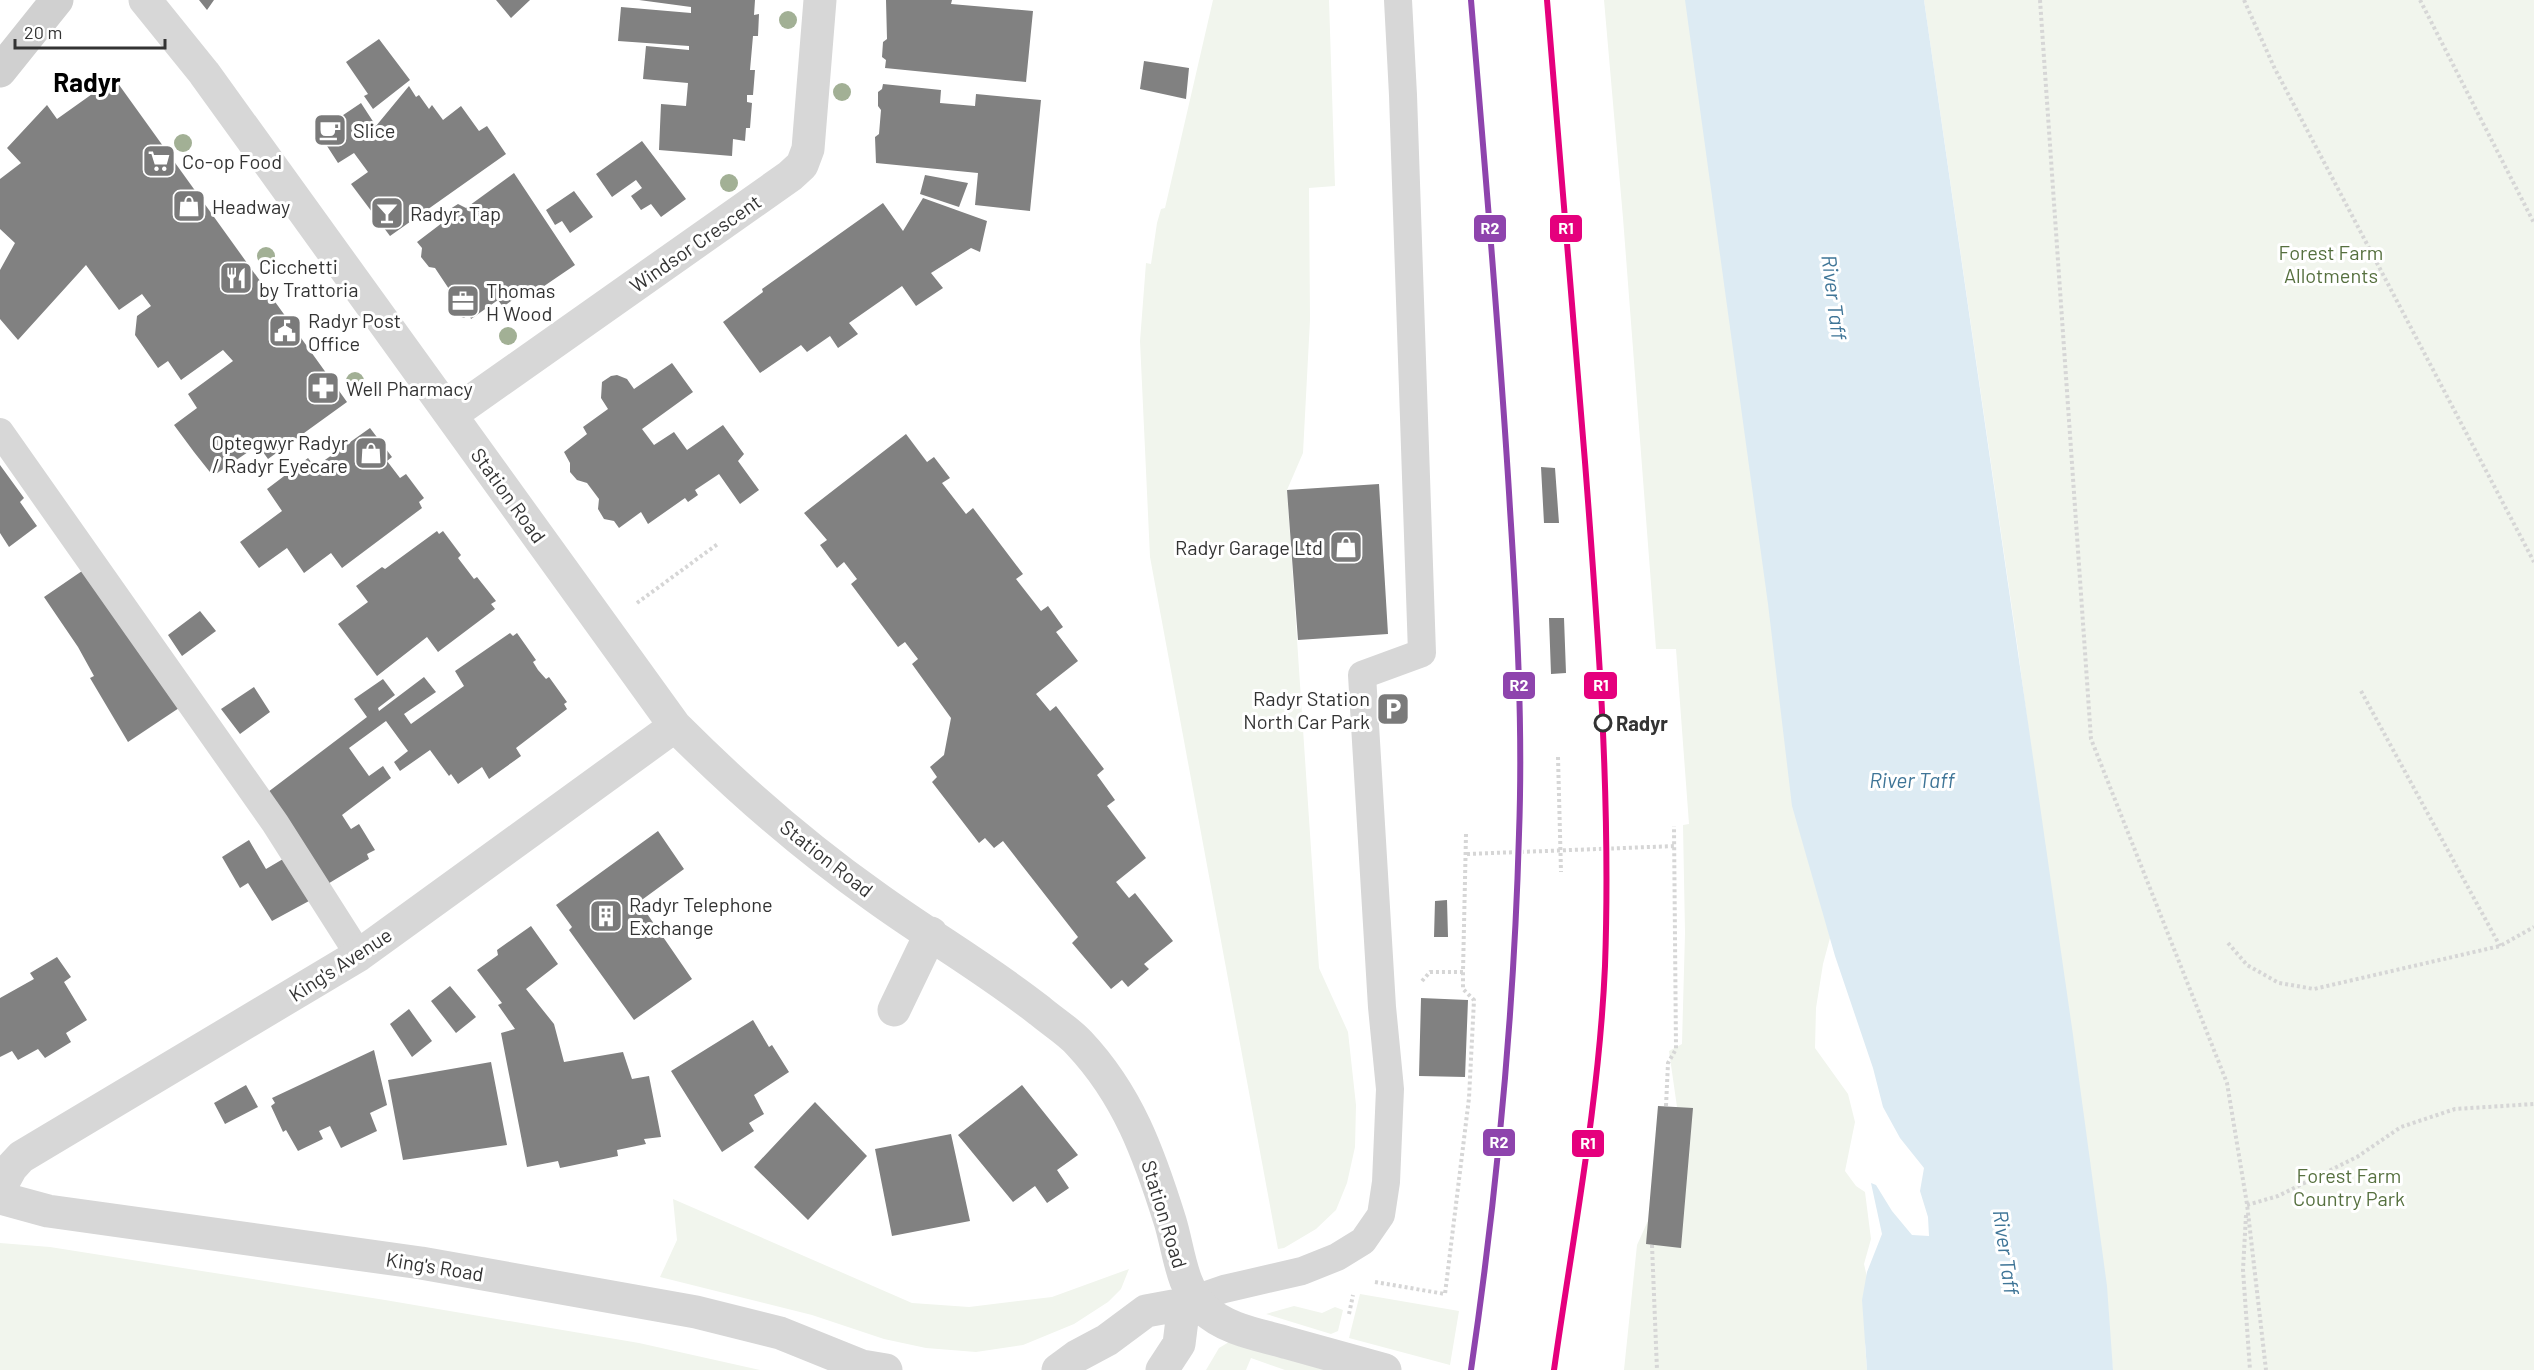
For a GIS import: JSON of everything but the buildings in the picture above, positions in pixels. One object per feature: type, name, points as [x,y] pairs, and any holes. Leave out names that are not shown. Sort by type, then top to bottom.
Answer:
[{"type":"main road","points":[[0,71],[57,0]]},
{"type":"street","name":"Station Road","points":[[145,0],[198,64],[675,726],[725,774],[808,846],[875,897],[1018,994],[1077,1041],[1109,1078],[1122,1099],[1147,1154],[1171,1224],[1190,1302],[1179,1344],[1162,1370]]},
{"type":"street","name":"Windsor Crescent","points":[[451,415],[790,176],[802,165],[808,149],[820,0]]},
{"type":"street","name":"King's Avenue","points":[[0,1188],[11,1168],[21,1157],[358,955],[675,726]]},
{"type":"street","points":[[894,1010],[931,933]]},
{"type":"street","name":"King's Road","points":[[0,1198],[48,1211],[422,1263],[696,1312],[780,1333],[870,1369]]},
{"type":"street","name":"Station Road","points":[[1190,1302],[1242,1330],[1385,1370]]},
{"type":"street","points":[[1058,1370],[1077,1356],[1107,1340],[1146,1311],[1190,1302]]},
{"type":"lane","points":[[1190,1302],[1224,1289],[1302,1271],[1337,1257],[1363,1241],[1381,1215],[1390,1089],[1382,1007],[1362,675],[1422,653],[1398,0]]},
{"type":"lane","points":[[0,432],[275,823],[358,955]]},
{"type":"path","points":[[2040,0],[2091,739],[2222,1065],[2227,1083],[2247,1204],[2266,1370]]},
{"type":"path","points":[[2244,0],[2274,67],[2534,562]]},
{"type":"path","points":[[2420,0],[2534,223]]},
{"type":"path","points":[[628,602],[637,603],[719,543]]},
{"type":"path","points":[[2361,691],[2500,946]]},
{"type":"path","points":[[1558,757],[1561,872]]},
{"type":"path","points":[[1666,1106],[1668,1063],[1676,1049],[1676,846],[1674,826]]},
{"type":"path","points":[[1365,1285],[1376,1282],[1445,1294],[1469,1098],[1474,1000],[1463,988],[1466,834]]},
{"type":"path","points":[[1467,854],[1676,846]]},
{"type":"path","points":[[2228,943],[2247,965],[2279,984],[2314,988],[2500,946],[2534,927]]},
{"type":"path","points":[[1416,988],[1430,972],[1463,972]]},
{"type":"path","points":[[2247,1204],[2278,1196],[2357,1157],[2401,1127],[2455,1109],[2534,1104]]},
{"type":"path","points":[[2247,1204],[2244,1270],[2250,1370]]},
{"type":"path","points":[[1652,1245],[1657,1370]]},
{"type":"path","points":[[1350,1308],[1355,1288]]},
{"type":"green space","points":[[1213,0],[1329,0],[1335,186],[1309,188],[1310,320],[1303,453],[1287,490],[1319,968],[1348,1032],[1356,1105],[1355,1147],[1347,1183],[1336,1210],[1316,1229],[1284,1248],[1278,1249],[1150,557],[1140,341],[1146,263],[1151,264],[1157,223],[1161,209],[1165,208]]},
{"type":"green space","points":[[1604,0],[1705,0],[1830,938],[1816,1008],[1815,1048],[1848,1094],[1855,1122],[1845,1171],[1856,1186],[1865,1192],[1871,1239],[1864,1264],[1872,1299],[1865,1344],[1867,1370],[1624,1370],[1637,1245],[1666,1181],[1678,1146],[1677,1107],[1669,1051],[1682,1044],[1685,933],[1683,825],[1689,824],[1676,649],[1656,649]]},
{"type":"green space","points":[[1924,0],[2534,0],[2534,1370],[2113,1370],[2018,650]]},
{"type":"green space","points":[[673,1199],[912,1303],[969,1307],[1052,1297],[1129,1269],[1121,1289],[1108,1302],[1074,1324],[1023,1345],[976,1352],[926,1348],[884,1339],[812,1315],[660,1277],[677,1240]]},
{"type":"green space","points":[[0,1243],[50,1247],[385,1300],[639,1343],[760,1370],[0,1370]]},
{"type":"green space","points":[[1360,1294],[1459,1311],[1450,1365],[1349,1338]]},
{"type":"green space","points":[[1294,1306],[1322,1313],[1335,1307],[1343,1310],[1338,1331],[1331,1334],[1266,1314]]},
{"type":"green space","points":[[1229,1342],[1334,1370],[1285,1370],[1251,1358],[1246,1370],[1206,1370],[1219,1348]]},
{"type":"water","name":"River Taff","points":[[1685,0],[1924,0],[2073,1035],[2107,1286],[2113,1370],[1867,1370],[1862,1300],[1867,1272],[1882,1234],[1871,1183],[1876,1185],[1892,1211],[1912,1235],[1929,1236],[1928,1217],[1920,1191],[1924,1168],[1900,1138],[1883,1107],[1873,1068],[1835,956],[1792,806],[1768,604]]},
{"type":"railway","points":[[1554,1370],[1570,1261]]},
{"type":"transit line","name":"R2","points":[[1471,0],[1506,445],[1517,631],[1520,793],[1517,901],[1503,1102],[1489,1236],[1471,1370]]},
{"type":"transit line","name":"R1","points":[[1547,0],[1594,588],[1602,714],[1606,840],[1605,966],[1597,1068],[1554,1370]]},
{"type":"place","name":"Slice","points":[[330,130]]},
{"type":"place","name":"Co-op Food","points":[[159,161]]},
{"type":"place","name":"Headway","points":[[189,206]]},
{"type":"place","name":"Radyr. Tap","points":[[387,213]]},
{"type":"place","name":"Cicchetti by Trattoria","points":[[236,278]]},
{"type":"place","name":"Thomas H Wood","points":[[463,301]]},
{"type":"place","name":"Radyr Post Office","points":[[285,331]]},
{"type":"place","name":"Well Pharmacy","points":[[323,388]]},
{"type":"place","name":"Optegwyr Radyr / Radyr Eyecare","points":[[371,453]]},
{"type":"place","name":"Radyr Garage Ltd","points":[[1346,547]]},
{"type":"place","name":"Radyr Station North Car Park","points":[[1393,709]]},
{"type":"place","name":"Radyr","points":[[1603,723]]},
{"type":"place","name":"Radyr Telephone Exchange","points":[[606,916]]},
{"type":"district","name":"Radyr","points":[[87,81]]},
{"type":"park label","name":"Forest Farm Allotments","points":[[2331,264]]},
{"type":"park label","name":"Forest Farm Country Park","points":[[2349,1186]]}]
